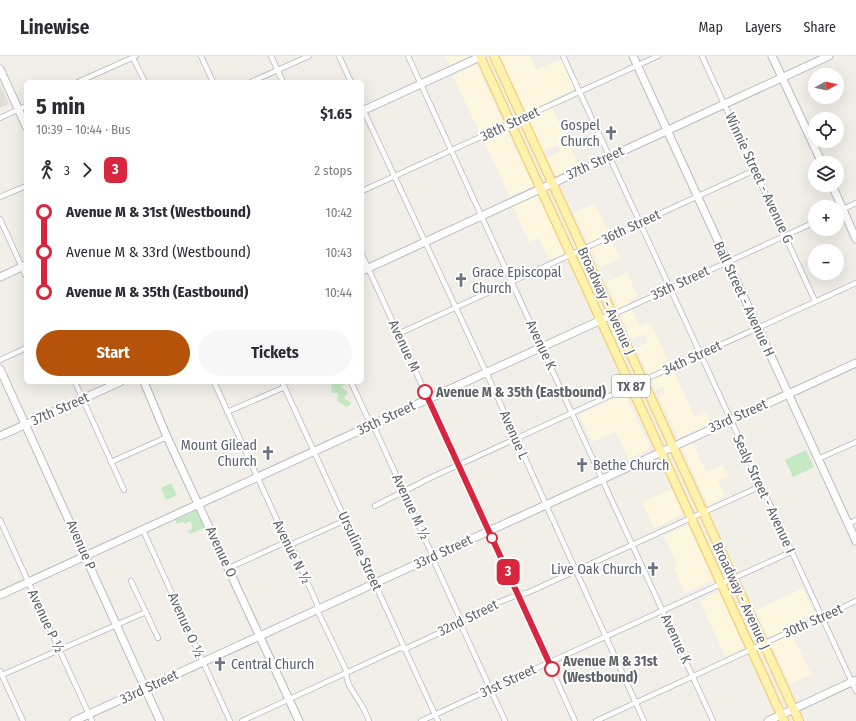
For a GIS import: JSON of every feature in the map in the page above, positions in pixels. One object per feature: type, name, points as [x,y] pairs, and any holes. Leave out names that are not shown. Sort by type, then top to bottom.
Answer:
[{"type":"main road","name":"Broadway - Avenue J","points":[[481,56],[510,123],[783,718]]},
{"type":"main road","name":"Broadway - Avenue J","points":[[494,56],[799,721]]},
{"type":"street","points":[[82,80],[134,56],[144,80]]},
{"type":"street","points":[[201,56],[212,80]]},
{"type":"street","points":[[271,56],[281,80]]},
{"type":"street","points":[[255,80],[308,56]]},
{"type":"street","points":[[339,56],[350,80]]},
{"type":"street","name":"Avenue K","points":[[408,56],[714,721]]},
{"type":"street","points":[[364,109],[481,56]]},
{"type":"street","name":"Sealy Street - Avenue I","points":[[563,56],[821,617],[854,681],[856,691]]},
{"type":"street","name":"Ball Street - Avenue H","points":[[633,56],[856,541]]},
{"type":"street","name":"38th Street","points":[[364,191],[658,56]]},
{"type":"street","name":"Winnie Street - Avenue G","points":[[702,56],[815,301]]},
{"type":"street","points":[[772,56],[819,156]]},
{"type":"street","name":"37th Street","points":[[365,270],[829,56]]},
{"type":"street","points":[[0,69],[24,122]]},
{"type":"street","points":[[0,118],[24,107]]},
{"type":"street","name":"Avenue L","points":[[364,111],[486,372],[644,721]]},
{"type":"street","name":"36th Street","points":[[398,334],[755,170]]},
{"type":"street","points":[[0,198],[24,187]]},
{"type":"street","points":[[844,208],[856,203]]},
{"type":"street","points":[[844,217],[856,239]]},
{"type":"street","points":[[0,219],[24,266],[0,277]]},
{"type":"street","name":"35th Street","points":[[0,595],[808,225]]},
{"type":"street","name":"Avenue M","points":[[365,270],[429,399],[575,721]]},
{"type":"street","name":"34th Street","points":[[376,506],[403,491],[856,283]]},
{"type":"street","points":[[0,360],[24,349]]},
{"type":"street","name":"33rd Street","points":[[74,721],[90,718],[145,688],[375,584],[856,362]]},
{"type":"street","name":"Avenue P","points":[[0,370],[26,424],[160,721]]},
{"type":"street","points":[[76,384],[124,490]]},
{"type":"street","name":"37th Street","points":[[0,436],[116,384]]},
{"type":"street","name":"Avenue O","points":[[145,384],[167,437],[299,721]]},
{"type":"street","name":"Avenue N ½","points":[[215,384],[288,544],[292,547],[317,604],[317,610],[346,670],[346,677],[369,721]]},
{"type":"street","name":"Ursuline Street","points":[[283,384],[438,721]]},
{"type":"street","name":"Avenue M ½","points":[[352,384],[371,425],[376,431],[432,552],[432,557],[505,721]]},
{"type":"street","points":[[227,412],[285,387]]},
{"type":"street","points":[[111,462],[167,437]]},
{"type":"street","points":[[818,459],[856,442]]},
{"type":"street","name":"32nd Street","points":[[242,721],[398,649],[405,649],[518,594],[526,593],[576,571],[761,486]]},
{"type":"street","name":"Avenue P ½","points":[[0,520],[90,718]]},
{"type":"street","points":[[229,568],[284,543],[292,544],[346,520]]},
{"type":"street","points":[[848,524],[856,520]]},
{"type":"street","name":"Avenue O ½","points":[[143,530],[230,721]]},
{"type":"street","name":"31st Street","points":[[421,721],[791,552]]},
{"type":"street","points":[[131,580],[158,638]]},
{"type":"street","name":"30th Street","points":[[596,721],[856,602]]},
{"type":"street","points":[[23,721],[1,673],[146,612]]},
{"type":"street","points":[[768,721],[783,718],[794,709],[854,681]]},
{"type":"shaded area","points":[[445,56],[471,56],[450,66]]},
{"type":"shaded area","points":[[500,56],[530,56],[536,70],[562,59],[575,88],[549,101],[579,165],[555,176],[547,159],[561,152],[558,145],[543,151]]},
{"type":"shaded area","points":[[476,65],[533,186],[510,197],[453,76]]},
{"type":"shaded area","points":[[0,84],[9,104],[0,108]]},
{"type":"shaded area","points":[[538,196],[565,253],[549,260],[539,238],[529,242],[513,207]]},
{"type":"shaded area","points":[[595,203],[620,258],[600,267],[574,213]]},
{"type":"shaded area","points":[[627,273],[638,297],[628,301],[640,327],[650,322],[695,417],[706,413],[710,423],[678,438],[659,396],[665,393],[663,387],[656,390],[636,348],[648,342],[644,334],[632,340],[606,282]]},
{"type":"shaded area","points":[[625,393],[650,448],[629,459],[616,432],[592,442],[579,415]]},
{"type":"shaded area","points":[[691,440],[706,472],[722,465],[728,476],[718,481],[725,496],[708,505],[681,444]]},
{"type":"shaded area","points":[[672,489],[683,514],[654,528],[642,502]]},
{"type":"shaded area","points":[[688,525],[713,580],[685,593],[673,567],[677,565],[664,536]]},
{"type":"shaded area","points":[[803,588],[814,614],[788,626],[811,674],[790,684],[756,610]]},
{"type":"shaded area","points":[[719,591],[744,647],[725,656],[700,601]]},
{"type":"green space","points":[[345,384],[341,387],[348,392],[344,398],[351,402],[351,404],[346,407],[337,401],[338,393],[332,393],[331,385]]},
{"type":"green space","points":[[806,450],[814,467],[793,477],[785,460]]},
{"type":"green space","points":[[171,483],[177,495],[166,500],[161,488]]},
{"type":"green space","points":[[198,510],[206,527],[190,534],[188,531],[193,528],[190,521],[185,524],[183,522],[177,524],[175,520]]},
{"type":"bus line","name":"3","points":[[425,392],[552,669]]},
{"type":"place","name":"Gospel Church","points":[[611,133]]},
{"type":"place","name":"Grace Episcopal Church","points":[[461,280]]},
{"type":"place","name":"Avenue M & 35th (Eastbound)","points":[[425,392]]},
{"type":"place","name":"Mount Gilead Church","points":[[268,453]]},
{"type":"place","name":"Bethe Church","points":[[582,465]]},
{"type":"place","name":"Live Oak Church","points":[[653,569]]},
{"type":"place","name":"Central Church","points":[[220,664]]},
{"type":"place","name":"Avenue M & 31st (Westbound)","points":[[552,669]]}]
